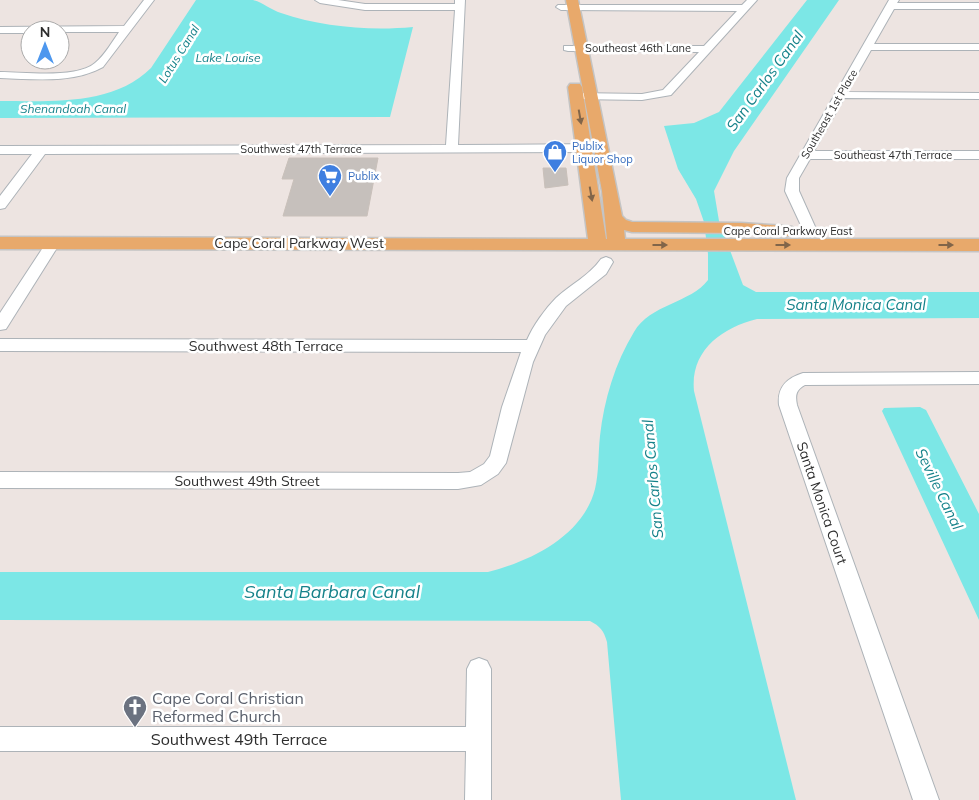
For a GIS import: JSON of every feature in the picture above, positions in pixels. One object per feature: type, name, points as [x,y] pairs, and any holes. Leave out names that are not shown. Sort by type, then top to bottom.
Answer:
[{"type":"main road","points":[[567,3],[568,48],[584,148],[608,234]]},
{"type":"main road","points":[[567,3],[582,48],[610,191],[608,234]]},
{"type":"main road","points":[[608,234],[620,224],[629,227],[699,235]]},
{"type":"main road","name":"Cape Coral Parkway West","points":[[0,231],[378,231],[608,234]]},
{"type":"main road","points":[[245,243],[271,238],[359,238],[372,235],[378,231]]},
{"type":"main road","name":"Cape Coral Parkway East","points":[[729,235],[786,232],[979,231]]},
{"type":"main road","points":[[53,243],[73,237],[170,236],[186,232]]},
{"type":"main road","name":"Cape Coral Parkway West","points":[[0,243],[245,243],[608,234]]},
{"type":"main road","name":"Cape Coral Parkway East","points":[[608,234],[729,235],[979,245]]},
{"type":"street","points":[[0,75],[83,73],[99,65],[149,0]]},
{"type":"street","points":[[320,0],[365,7],[460,4],[452,149]]},
{"type":"street","points":[[567,3],[748,4]]},
{"type":"street","points":[[893,3],[979,6]]},
{"type":"street","name":"Southeast 1st Place","points":[[810,232],[791,189],[793,178],[893,3]]},
{"type":"street","points":[[576,96],[661,96],[672,90],[748,4]]},
{"type":"street","points":[[0,30],[127,29]]},
{"type":"street","points":[[868,47],[979,47]]},
{"type":"street","name":"Southeast 46th Lane","points":[[568,48],[690,48],[708,50]]},
{"type":"street","points":[[840,95],[979,96]]},
{"type":"street","name":"Southwest 47th Terrace","points":[[0,150],[602,148]]},
{"type":"street","points":[[0,205],[41,150]]},
{"type":"street","name":"Southeast 47th Terrace","points":[[807,155],[979,155]]},
{"type":"street","points":[[0,325],[53,243]]},
{"type":"street","points":[[532,346],[553,312],[570,294],[601,271],[606,262]]},
{"type":"street","name":"Southwest 48th Terrace","points":[[0,345],[532,346]]},
{"type":"street","name":"Southwest 49th Street","points":[[0,480],[458,481],[474,479],[491,469],[499,458],[511,407],[532,346]]},
{"type":"street","name":"Santa Monica Court","points":[[926,800],[788,405],[786,394],[792,384],[802,379],[979,378]]},
{"type":"street","points":[[478,800],[479,669]]},
{"type":"street","name":"Southwest 49th Terrace","points":[[0,739],[478,739]]},
{"type":"water","name":"Lake Louise","points":[[196,0],[253,0],[277,12],[329,25],[363,28],[413,27],[390,117],[0,118],[0,101],[80,99],[118,89],[136,80],[151,68]]},
{"type":"water","points":[[807,0],[839,0],[734,151],[714,191],[719,221],[743,285],[756,292],[979,292],[979,318],[757,319],[731,328],[720,335],[710,343],[697,364],[694,377],[694,391],[796,800],[621,800],[607,642],[601,629],[590,621],[0,620],[0,572],[488,572],[521,561],[553,544],[567,533],[589,506],[596,483],[604,409],[621,356],[634,332],[650,315],[692,294],[708,280],[708,254],[704,222],[696,199],[678,169],[664,126],[694,123],[719,112]]},
{"type":"water","name":"Seville Canal","points":[[920,407],[926,410],[979,514],[979,620],[882,411],[884,408]]},
{"type":"building","name":"Publix","points":[[289,158],[378,158],[367,216],[283,216],[294,179],[282,179]]},
{"type":"building","name":"Publix Liquor Shop","points":[[543,168],[566,168],[568,185],[545,188]]},
{"type":"place","name":"Publix Liquor Shop","points":[[555,173]]},
{"type":"place","name":"Publix","points":[[330,197]]},
{"type":"place","name":"Cape Coral Christian Reformed Church","points":[[135,728]]},
{"type":"water label","name":"Lotus Canal","points":[[179,54]]},
{"type":"water label","name":"San Carlos Canal","points":[[765,81]]},
{"type":"water label","name":"Shenandoah Canal","points":[[73,109]]},
{"type":"water label","name":"Santa Monica Canal","points":[[856,305]]},
{"type":"water label","name":"San Carlos Canal","points":[[653,479]]},
{"type":"water label","name":"Santa Barbara Canal","points":[[332,592]]}]
